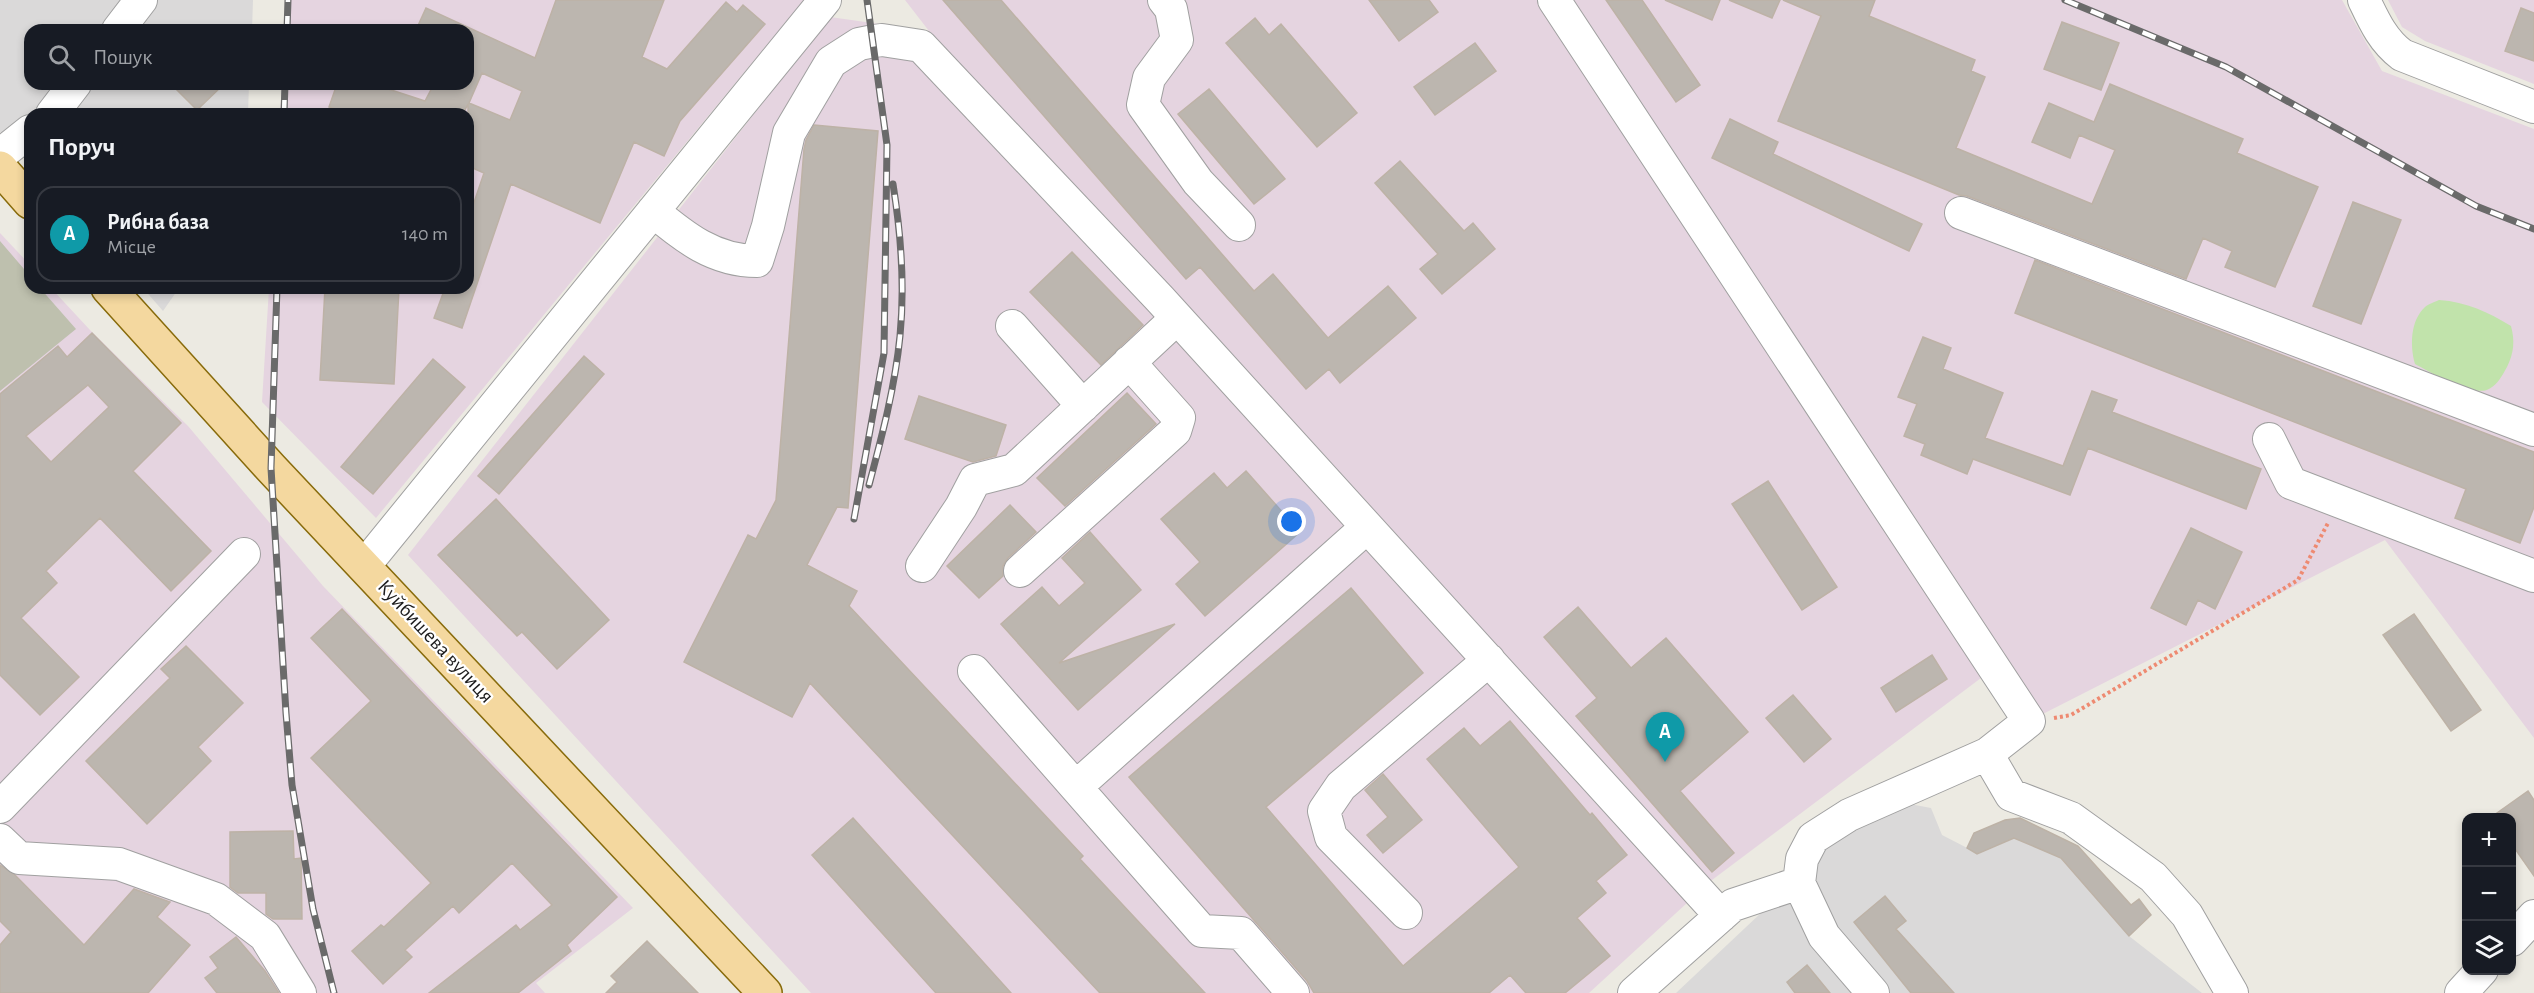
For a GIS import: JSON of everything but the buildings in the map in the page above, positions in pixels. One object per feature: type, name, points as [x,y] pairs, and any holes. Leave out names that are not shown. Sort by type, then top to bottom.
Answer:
[{"type":"main road","points":[[0,168],[24,195]]},
{"type":"main road","name":"Куйбишева вулиця","points":[[113,294],[271,468],[365,565],[765,993]]},
{"type":"street","points":[[123,24],[141,0]]},
{"type":"street","points":[[365,565],[825,0]]},
{"type":"street","points":[[1164,0],[1171,9],[1177,40],[1149,78],[1143,105],[1198,182],[1239,225]]},
{"type":"street","points":[[1554,0],[2029,721],[1987,754],[1850,815],[1813,838],[1802,860],[1799,883],[1824,936],[1873,993]]},
{"type":"street","points":[[2364,0],[2379,31],[2402,55],[2534,107]]},
{"type":"street","points":[[653,211],[687,239],[735,261],[757,261],[768,226],[789,133],[831,62],[859,44],[874,41],[882,40],[921,46],[1177,318],[1721,916]]},
{"type":"street","points":[[57,108],[70,90]]},
{"type":"street","points":[[0,155],[24,136]]},
{"type":"street","points":[[1961,213],[2534,430]]},
{"type":"street","points":[[922,566],[961,507],[975,480],[1014,470],[1177,318]]},
{"type":"street","points":[[1012,326],[1083,406]]},
{"type":"street","points":[[1020,571],[1175,431],[1179,418],[1129,362]]},
{"type":"street","points":[[2269,439],[2291,483],[2534,576]]},
{"type":"street","points":[[1077,786],[1367,527]]},
{"type":"street","points":[[0,807],[244,554]]},
{"type":"street","points":[[1406,914],[1330,837],[1324,811],[1341,786],[1489,660]]},
{"type":"street","points":[[974,671],[1202,931],[1241,933],[1293,993]]},
{"type":"street","points":[[1987,754],[2011,795],[2071,818],[2153,878],[2187,915],[2232,993]]},
{"type":"street","points":[[0,840],[19,858],[120,864],[216,899],[265,936],[300,993]]},
{"type":"street","points":[[1634,993],[1733,905],[1799,883]]},
{"type":"street","points":[[2516,934],[2534,916]]},
{"type":"street","points":[[2461,993],[2477,975]]},
{"type":"path","points":[[2029,721],[2071,715],[2298,580],[2340,500]]},
{"type":"shaded area","points":[[0,0],[253,0],[252,24],[24,24],[24,90],[249,90],[248,108],[24,108],[24,158],[0,132]]},
{"type":"shaded area","points":[[288,0],[804,0],[376,518],[262,402],[269,294],[474,294],[474,108],[280,108],[282,90],[474,90],[474,24],[286,24]]},
{"type":"shaded area","points":[[905,0],[1540,0],[1985,675],[1712,880],[1589,993],[811,993],[408,555],[830,17],[929,31]]},
{"type":"shaded area","points":[[1568,0],[2342,0],[2382,71],[2534,129],[2534,738],[2385,540],[2029,721]]},
{"type":"shaded area","points":[[2388,0],[2534,0],[2534,84],[2425,41],[2402,27]]},
{"type":"shaded area","points":[[0,233],[24,259],[24,294],[57,294],[188,426],[323,586],[633,908],[536,983],[545,993],[0,993]]},
{"type":"shaded area","points":[[0,241],[24,269],[24,294],[45,294],[76,329],[0,391]]},
{"type":"shaded area","points":[[148,294],[175,294],[163,311]]},
{"type":"shaded area","points":[[1899,802],[1931,808],[1942,835],[1977,853],[2014,838],[2061,858],[2129,936],[2202,993],[1676,993],[1762,912],[1845,827]]},
{"type":"green space","points":[[2439,300],[2477,308],[2511,326],[2513,342],[2511,357],[2500,379],[2489,389],[2482,391],[2463,387],[2415,364],[2412,334],[2416,319],[2425,307]]},
{"type":"railway","points":[[287,24],[288,0]]},
{"type":"railway","points":[[854,519],[884,353],[887,145],[867,0]]},
{"type":"railway","points":[[2065,0],[2226,67],[2476,206],[2534,229]]},
{"type":"railway","points":[[284,108],[285,90]]},
{"type":"railway","points":[[869,485],[891,393],[900,336],[901,260],[893,184]]},
{"type":"railway","points":[[277,294],[271,468],[286,713],[292,785],[313,909],[334,993]]},
{"type":"place","name":"Рибна база","points":[[1665,762]]}]
